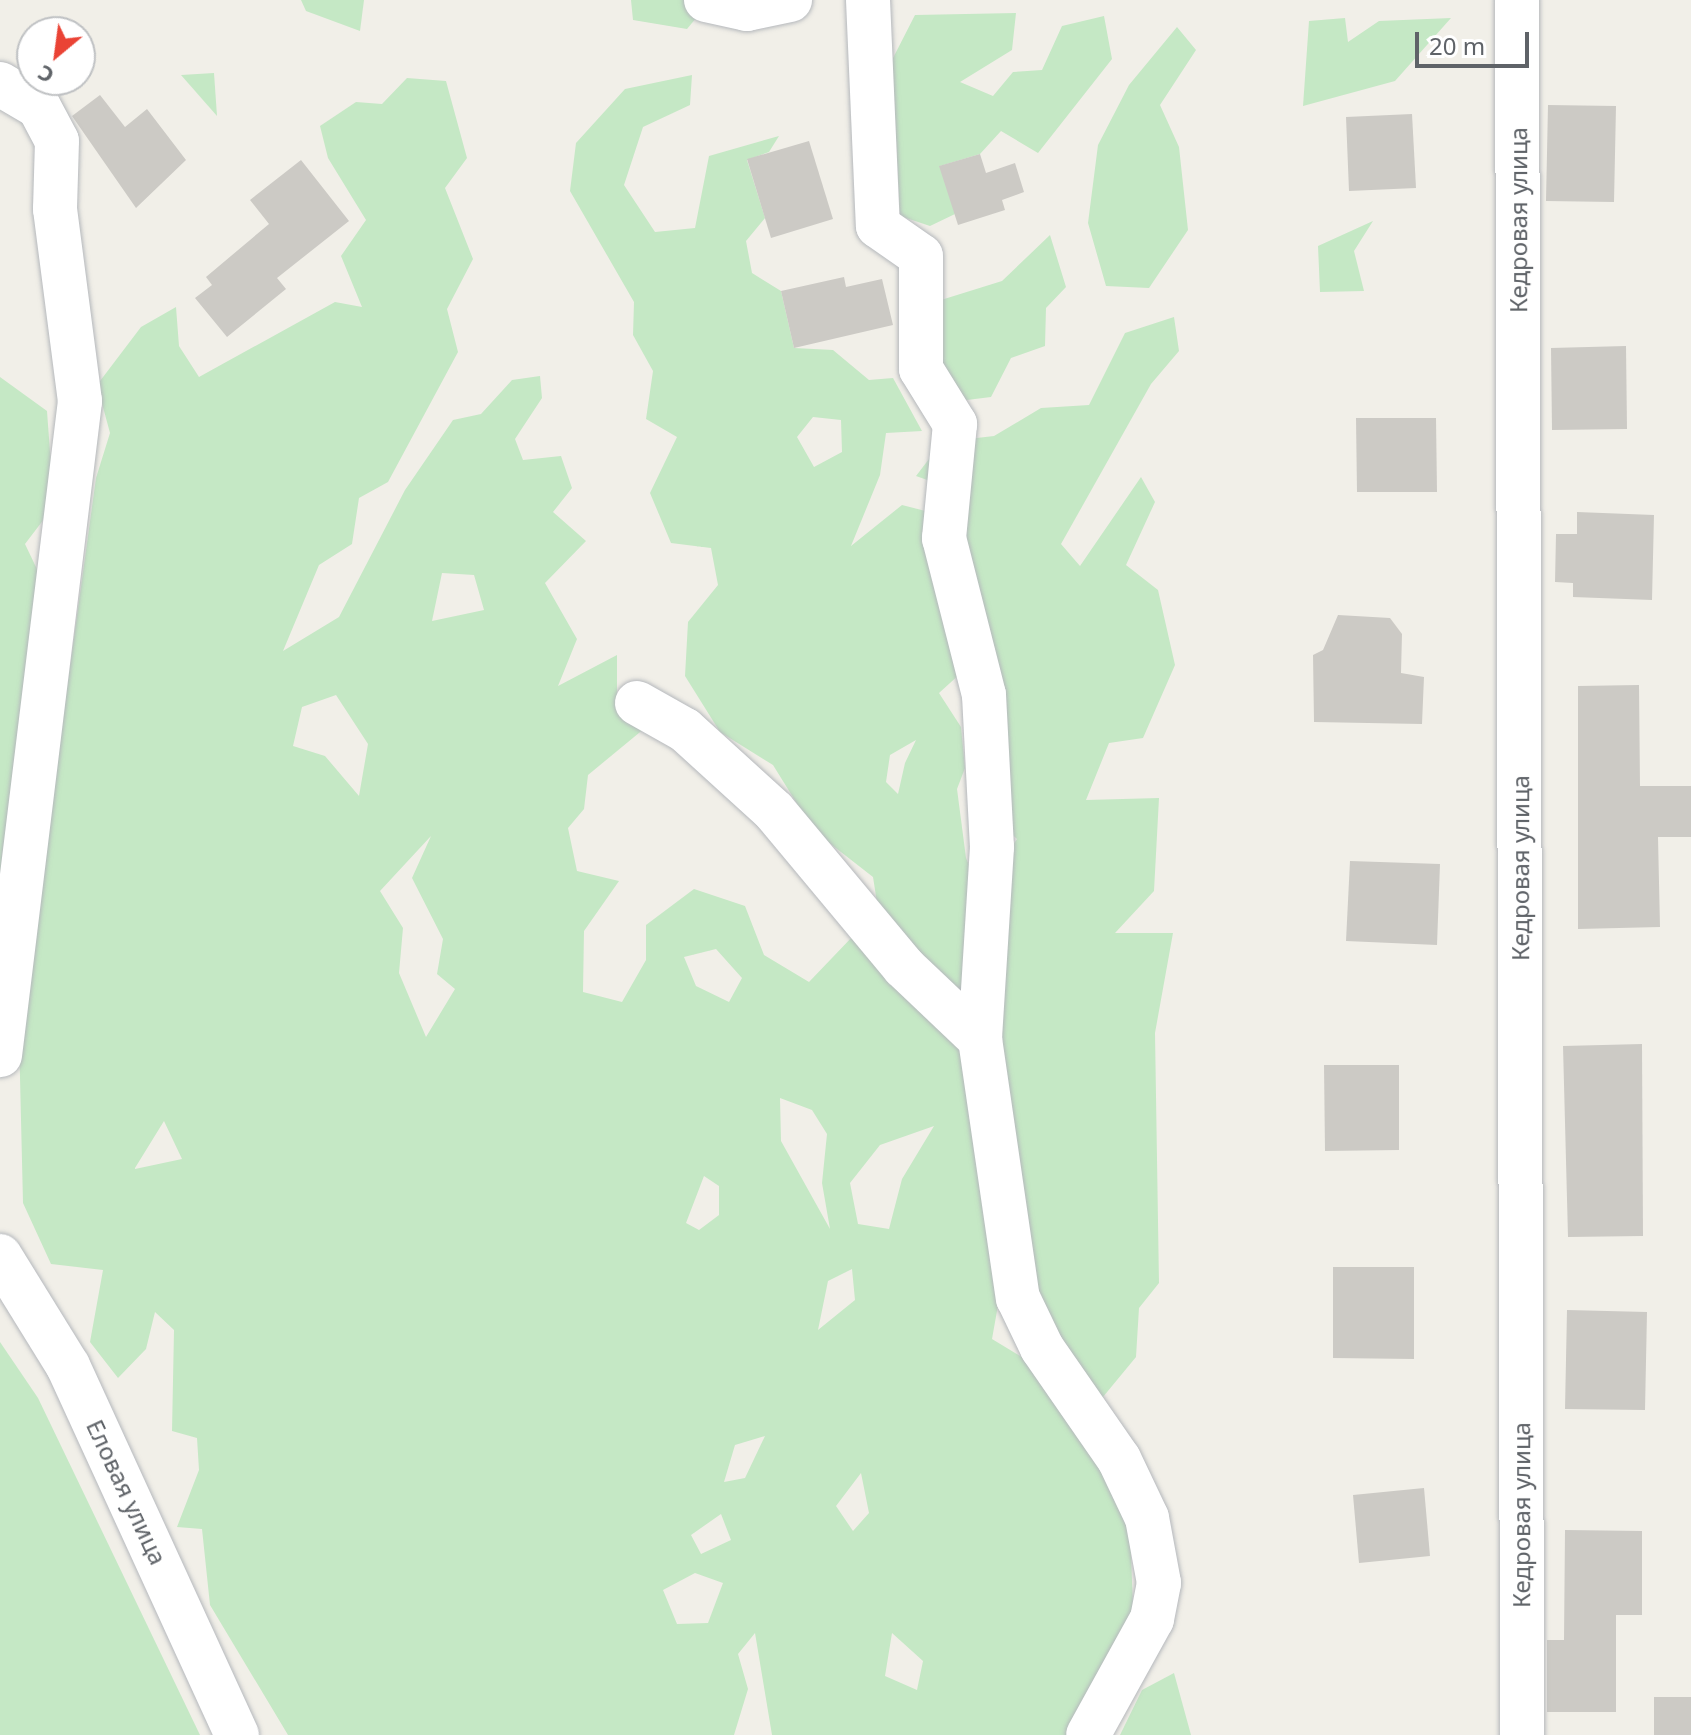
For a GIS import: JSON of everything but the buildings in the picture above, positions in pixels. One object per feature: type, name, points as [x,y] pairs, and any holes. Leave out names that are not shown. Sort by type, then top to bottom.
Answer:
[{"type":"street","points":[[706,0],[747,9],[790,0]]},
{"type":"street","points":[[868,0],[878,226],[921,256],[921,369],[955,424],[944,538],[984,695],[992,847],[980,1039],[1018,1298],[1042,1348],[1119,1459],[1147,1518],[1159,1583],[1152,1619],[1088,1735]]},
{"type":"street","name":"Кедровая улица","points":[[1517,0],[1522,1735]]},
{"type":"street","points":[[0,84],[39,107],[57,141],[55,209],[80,401],[0,1055]]},
{"type":"street","points":[[637,703],[685,730],[774,811],[904,967],[980,1039]]},
{"type":"street","name":"Еловая улица","points":[[0,1256],[87,1405],[237,1735]]},
{"type":"green space","points":[[301,0],[364,0],[360,31],[306,11]]},
{"type":"green space","points":[[631,0],[711,0],[687,29],[633,20]]},
{"type":"green space","points":[[1016,13],[1012,50],[960,82],[993,96],[1013,72],[1042,70],[1062,26],[1104,16],[1112,59],[1038,153],[1001,131],[980,154],[940,166],[955,214],[930,226],[900,216],[892,60],[915,15]]},
{"type":"green space","points":[[1345,18],[1348,42],[1379,21],[1451,18],[1395,81],[1303,106],[1309,21]]},
{"type":"green space","points":[[1177,27],[1196,50],[1160,105],[1179,147],[1188,230],[1149,288],[1106,286],[1088,223],[1098,145],[1129,85]]},
{"type":"green space","points":[[214,73],[217,116],[181,75]]},
{"type":"green space","points":[[692,75],[690,105],[643,127],[624,185],[655,232],[695,228],[709,156],[779,136],[769,152],[747,160],[765,218],[746,241],[752,273],[781,291],[794,348],[833,350],[869,380],[893,378],[922,431],[886,433],[880,475],[851,546],[902,505],[941,515],[947,487],[916,476],[942,442],[994,436],[1041,408],[1089,405],[1125,333],[1174,317],[1179,351],[1151,384],[1061,544],[1080,566],[1141,477],[1155,502],[1126,565],[1158,590],[1175,665],[1143,738],[1109,743],[1086,800],[1159,798],[1154,891],[1115,933],[1173,933],[1155,1033],[1159,1283],[1139,1308],[1136,1357],[1098,1403],[1129,1506],[1134,1630],[1087,1735],[772,1735],[755,1633],[738,1654],[748,1689],[734,1735],[288,1735],[210,1605],[202,1529],[177,1527],[199,1470],[197,1438],[172,1431],[174,1330],[155,1312],[146,1349],[118,1378],[90,1342],[103,1270],[51,1264],[23,1203],[19,1036],[96,478],[110,433],[97,385],[141,327],[176,307],[179,346],[199,377],[335,302],[362,307],[341,256],[366,220],[328,158],[320,126],[356,102],[382,104],[407,78],[446,81],[467,158],[445,188],[473,259],[447,309],[458,352],[388,482],[359,498],[352,544],[319,565],[283,651],[339,617],[405,490],[453,420],[481,414],[512,380],[540,376],[542,398],[515,439],[523,460],[561,456],[572,488],[553,512],[586,541],[545,583],[577,639],[558,686],[617,655],[617,693],[645,728],[588,775],[584,809],[568,828],[577,871],[619,881],[584,931],[583,992],[622,1002],[646,960],[646,925],[694,889],[745,906],[764,955],[809,982],[854,935],[880,922],[873,877],[814,831],[773,765],[720,732],[685,676],[688,622],[718,585],[711,548],[671,543],[650,493],[677,437],[646,419],[653,371],[633,335],[634,302],[570,191],[576,143],[625,89]],"holes":[[[813,417],[841,420],[842,452],[814,467],[797,437]],[[442,573],[474,575],[484,610],[432,621]],[[961,673],[987,810],[1017,839],[995,872],[989,912],[966,858],[957,789],[965,768],[961,727],[939,693]],[[336,695],[368,744],[359,796],[325,756],[293,746],[302,707]],[[916,740],[905,763],[898,794],[886,782],[890,755]],[[431,836],[412,878],[443,939],[437,974],[455,989],[426,1037],[399,973],[403,928],[380,891]],[[716,949],[742,978],[729,1002],[696,986],[684,957]],[[780,1098],[812,1110],[827,1134],[822,1183],[830,1229],[781,1141]],[[164,1121],[182,1159],[135,1169]],[[934,1126],[902,1179],[889,1229],[858,1224],[850,1183],[880,1145]],[[704,1176],[719,1186],[719,1215],[699,1230],[686,1223]],[[852,1269],[855,1300],[818,1330],[828,1281]],[[1000,1294],[1025,1359],[992,1339]],[[765,1436],[745,1478],[724,1482],[735,1445]],[[861,1473],[869,1513],[853,1531],[836,1506]],[[721,1514],[731,1540],[701,1554],[691,1535]],[[695,1573],[723,1583],[708,1623],[677,1624],[663,1590]],[[892,1633],[923,1661],[917,1690],[885,1676]]]},
{"type":"green space","points":[[1373,221],[1354,251],[1364,291],[1320,292],[1318,246]]},
{"type":"green space","points":[[1050,235],[1066,287],[1046,308],[1045,346],[1011,358],[991,397],[959,401],[925,356],[941,300],[1002,281]]},
{"type":"green space","points":[[0,377],[47,411],[54,506],[25,544],[45,586],[0,921]]},
{"type":"green space","points":[[0,1342],[38,1398],[200,1735],[0,1735]]},
{"type":"green space","points":[[1174,1673],[1191,1735],[1120,1735],[1142,1690]]}]
